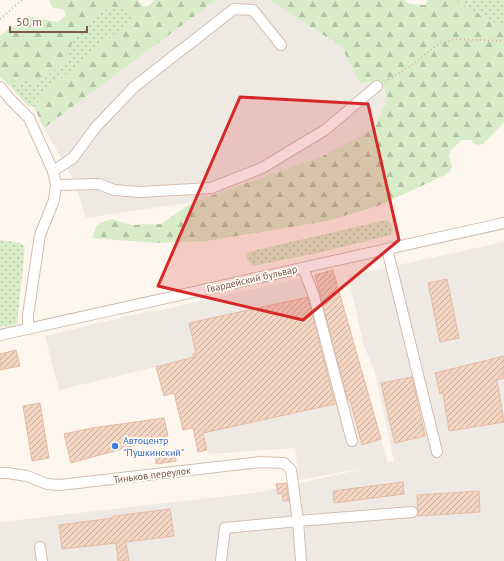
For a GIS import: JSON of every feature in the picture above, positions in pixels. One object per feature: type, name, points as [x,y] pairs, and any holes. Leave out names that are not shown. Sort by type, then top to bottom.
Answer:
[{"type":"street","points":[[53,171],[73,158],[96,126],[134,87],[234,9],[253,10],[281,45]]},
{"type":"street","points":[[56,185],[99,184],[114,190],[140,192],[212,188],[262,168],[313,138],[325,130],[377,86]]},
{"type":"street","points":[[0,87],[29,118],[53,171],[56,185],[54,200],[40,235],[28,314],[28,329]]},
{"type":"street","name":"Гвардейский бульвар","points":[[0,335],[504,223]]},
{"type":"street","points":[[387,249],[437,452]]},
{"type":"street","points":[[303,268],[314,296],[352,440]]},
{"type":"street","name":"Тиньков переулок","points":[[0,474],[7,473],[26,476],[48,484],[60,485],[260,462],[284,463],[291,470],[298,521],[301,561]]},
{"type":"street","points":[[221,561],[225,528],[412,512]]},
{"type":"street","points":[[40,547],[42,561]]},
{"type":"path","points":[[0,19],[22,0]]},
{"type":"path","points":[[377,86],[412,65],[438,46],[454,39],[504,41]]},
{"type":"highlighted area","points":[[240,97],[368,104],[399,240],[303,320],[158,286]]},
{"type":"shaded area","points":[[216,0],[271,0],[296,18],[341,46],[360,83],[382,82],[389,98],[373,130],[321,157],[193,202],[86,218],[74,180],[44,128]]},
{"type":"shaded area","points":[[504,242],[504,561],[0,561],[0,522],[262,492],[371,467],[299,480],[295,448],[209,454],[185,360],[59,390],[45,336],[333,270],[388,463],[394,461],[375,372],[364,346],[348,276]]},
{"type":"green space","points":[[49,0],[138,0],[144,7],[150,5],[154,0],[216,0],[44,128],[34,107],[51,87],[135,17],[127,7],[108,8],[86,23],[73,40],[68,58],[35,86],[25,80],[10,86],[0,77],[0,36],[27,16],[58,22],[66,15],[63,9],[53,8]]},
{"type":"green space","points":[[271,0],[404,0],[410,4],[425,5],[428,0],[454,0],[498,25],[504,30],[504,122],[483,144],[477,145],[470,140],[462,140],[451,150],[449,156],[452,167],[445,175],[378,206],[327,221],[207,241],[157,243],[92,238],[96,227],[100,223],[112,219],[132,225],[161,224],[193,202],[321,157],[373,129],[388,99],[382,82],[360,83],[341,46],[296,18]]},
{"type":"green space","points":[[454,0],[504,0],[504,30],[498,25]]},
{"type":"green space","points":[[127,7],[136,17],[51,87],[34,107],[28,106],[10,86],[25,80],[35,86],[68,58],[73,40],[86,23],[108,8]]},
{"type":"green space","points":[[386,220],[392,224],[393,229],[391,235],[322,252],[253,266],[246,258],[248,252]]},
{"type":"green space","points":[[0,240],[20,243],[25,247],[17,324],[0,327]]},
{"type":"building","points":[[333,270],[381,439],[362,445],[350,400],[348,401],[315,275]]},
{"type":"building","points":[[447,279],[459,338],[440,342],[428,283]]},
{"type":"building","points":[[308,297],[335,404],[203,433],[207,450],[198,452],[193,428],[183,430],[174,393],[164,396],[156,367],[194,357],[193,354],[196,353],[189,323]]},
{"type":"building","points":[[16,350],[20,366],[0,370],[0,354]]},
{"type":"building","points":[[504,356],[504,378],[497,380],[504,422],[449,431],[443,393],[440,394],[435,373]]},
{"type":"building","points":[[412,377],[425,436],[395,443],[381,383]]},
{"type":"building","points":[[40,403],[49,458],[32,461],[23,406]]},
{"type":"building","name":"Автоцентр \"Пушкинский\"","points":[[164,418],[168,436],[71,463],[64,434],[92,428]]},
{"type":"building","points":[[175,452],[176,461],[156,464],[155,454]]},
{"type":"building","points":[[403,482],[404,494],[334,503],[333,491]]},
{"type":"building","points":[[286,483],[289,501],[283,501],[282,493],[278,494],[276,484]]},
{"type":"building","points":[[479,491],[480,512],[418,516],[417,495]]},
{"type":"building","points":[[170,509],[174,536],[126,542],[129,561],[118,561],[116,543],[62,549],[59,525],[113,518],[113,516]]},
{"type":"place","name":"Автоцентр \"Пушкинский\"","points":[[115,446]]}]
